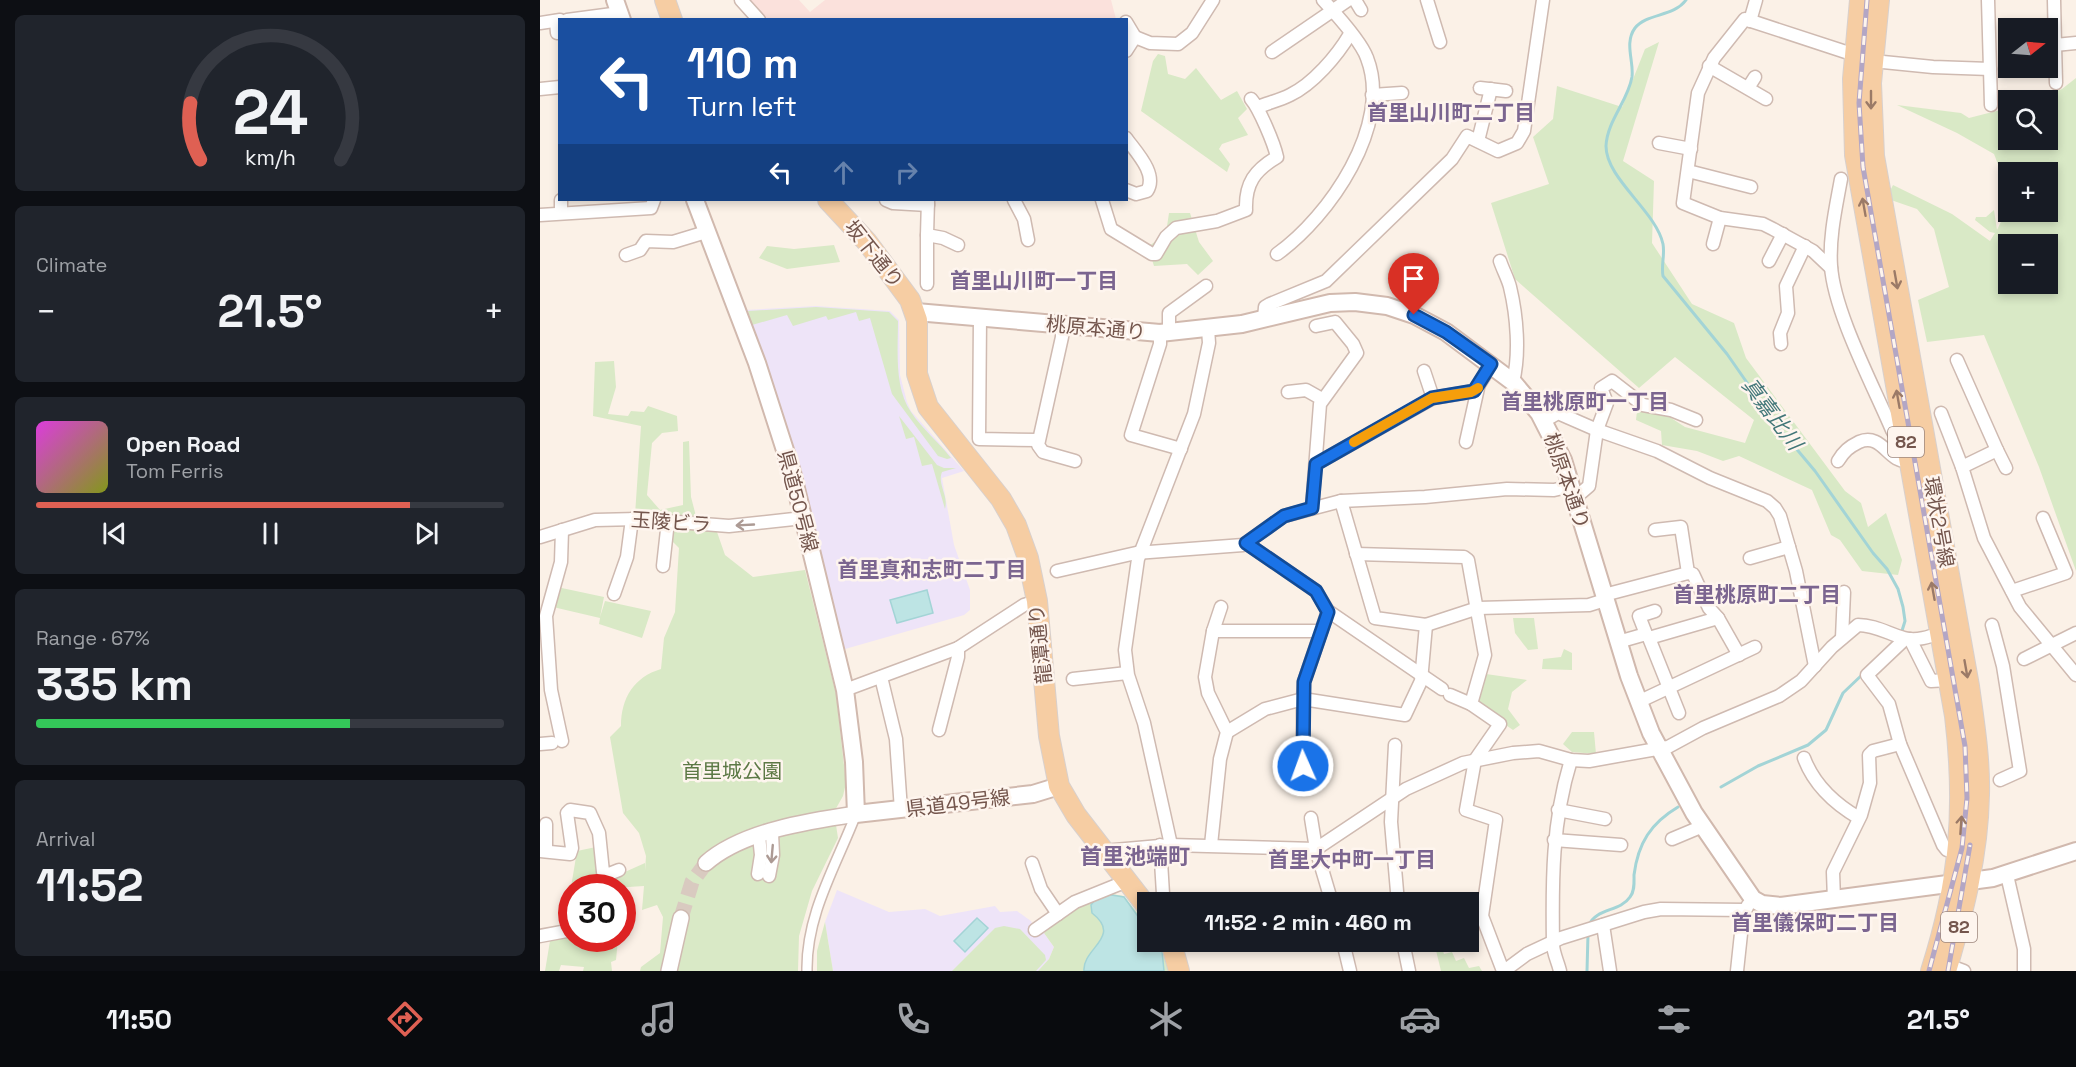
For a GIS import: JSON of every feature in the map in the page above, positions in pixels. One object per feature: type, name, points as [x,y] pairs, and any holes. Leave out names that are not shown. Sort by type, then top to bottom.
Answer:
[{"type":"main road","points":[[666,0],[673,18]]},
{"type":"main road","name":"環状2号線","points":[[1860,0],[1878,181],[1949,630],[1948,680],[1955,716],[1962,781],[1958,853],[1963,882]]},
{"type":"main road","name":"環状2号線","points":[[1879,0],[1852,106],[1855,155],[1909,460],[1949,630],[1974,720],[1979,778],[1977,830],[1963,882],[1947,969]]},
{"type":"main road","name":"県道50号線","points":[[695,201],[757,363],[792,472],[844,690],[854,762],[856,814]]},
{"type":"main road","name":"坂下通り","points":[[829,201],[889,270],[916,312]]},
{"type":"main road","name":"桃原本通り","points":[[916,312],[1164,333],[1208,329],[1264,319],[1312,306],[1342,302],[1387,306],[1437,327],[1491,364],[1513,382],[1544,421],[1558,447],[1638,702],[1659,749],[1749,905]]},
{"type":"main road","name":"龍潭通り","points":[[916,312],[918,328],[916,367],[924,399],[936,420],[1008,508],[1025,548],[1037,601],[1051,751],[1059,786],[1076,815],[1137,894]]},
{"type":"main road","name":"県道49号線","points":[[856,814],[897,815],[1029,795],[1059,786]]},
{"type":"main road","points":[[1749,905],[1776,906],[1834,900],[2007,875],[2075,853]]},
{"type":"main road","points":[[1174,952],[1179,971]]},
{"type":"street","points":[[741,0],[757,18]]},
{"type":"street","points":[[1128,24],[1135,37],[1150,43],[1178,44],[1192,33],[1213,0]]},
{"type":"street","points":[[1272,52],[1327,5],[1348,0]]},
{"type":"street","points":[[1427,0],[1440,42]]},
{"type":"street","points":[[1264,319],[1265,307],[1326,281],[1452,159],[1467,136],[1503,150],[1516,143],[1524,131],[1543,0]]},
{"type":"street","points":[[1750,21],[1755,0]]},
{"type":"street","points":[[1988,0],[1991,105]]},
{"type":"street","points":[[2054,0],[2054,18]]},
{"type":"street","points":[[1277,254],[1307,230],[1329,204],[1359,150],[1371,116],[1372,95],[1367,57],[1327,5]]},
{"type":"street","points":[[591,18],[619,11]]},
{"type":"street","points":[[1831,268],[1805,246],[1763,224],[1720,218],[1683,203],[1698,93],[1709,66],[1745,19],[1864,58],[1933,68],[1990,69]]},
{"type":"street","points":[[540,23],[558,23]]},
{"type":"street","points":[[1102,201],[1111,229],[1121,237],[1156,255],[1167,237],[1176,228],[1217,220],[1246,210],[1250,183],[1260,167],[1277,157],[1273,140],[1259,117],[1255,103],[1291,95],[1341,49],[1350,34]]},
{"type":"street","points":[[1128,48],[1135,37]]},
{"type":"street","points":[[2058,45],[2076,42]]},
{"type":"street","points":[[1709,66],[1751,82],[1767,99]]},
{"type":"street","points":[[2056,78],[2056,83]]},
{"type":"street","points":[[540,89],[558,87]]},
{"type":"street","points":[[1478,141],[1486,88],[1506,91]]},
{"type":"street","points":[[1372,95],[1402,93]]},
{"type":"street","points":[[1128,141],[1150,176],[1147,191],[1136,194],[1128,191]]},
{"type":"street","points":[[1659,143],[1691,149]]},
{"type":"street","points":[[1688,171],[1751,187]]},
{"type":"street","points":[[1841,179],[1834,213],[1831,268],[1844,316],[1892,430],[1896,437],[1905,436]]},
{"type":"street","points":[[561,201],[561,213]]},
{"type":"street","points":[[540,215],[651,208],[654,201]]},
{"type":"street","points":[[888,201],[893,203],[928,202],[927,284]]},
{"type":"street","points":[[1015,201],[1024,219],[1028,240]]},
{"type":"street","points":[[1713,244],[1720,218]]},
{"type":"street","points":[[626,255],[640,250],[646,241],[673,242],[706,232]]},
{"type":"street","points":[[1769,261],[1783,234]]},
{"type":"street","points":[[927,235],[943,238],[958,245]]},
{"type":"street","points":[[1781,344],[1780,333],[1788,313],[1786,286],[1805,246]]},
{"type":"street","points":[[1500,261],[1504,278],[1510,285],[1515,324],[1516,367],[1513,382]]},
{"type":"street","points":[[1181,449],[1131,435],[1169,313],[1206,286]]},
{"type":"street","points":[[980,318],[979,439],[1037,440]]},
{"type":"street","points":[[1312,508],[1322,399],[1357,353],[1353,344],[1335,322],[1316,326]]},
{"type":"street","points":[[1062,326],[1054,376],[1037,440],[1043,452],[1075,461]]},
{"type":"street","points":[[1163,892],[1166,845],[1154,762],[1127,673],[1126,639],[1131,597],[1141,552],[1194,414],[1206,362],[1208,329]]},
{"type":"street","points":[[1958,360],[2006,468]]},
{"type":"street","points":[[1466,442],[1478,388],[1491,364]]},
{"type":"street","points":[[1424,371],[1432,398]]},
{"type":"street","points":[[1057,571],[1093,561],[1141,552],[1246,543],[1284,516],[1341,501],[1425,497],[1507,489],[1573,492],[1588,486],[1598,430],[1606,403],[1601,388],[1612,381],[1643,405],[1671,411],[1696,420]]},
{"type":"street","points":[[1316,464],[1432,398],[1471,392],[1478,388]]},
{"type":"street","points":[[1288,392],[1306,390],[1322,399]]},
{"type":"street","points":[[1544,421],[1558,413],[1657,451],[1710,478],[1767,501],[1780,516],[1801,590],[1815,666]]},
{"type":"street","points":[[1941,413],[1962,467],[1984,538],[2020,608],[2076,675]]},
{"type":"street","points":[[1838,461],[1845,450],[1871,440],[1878,441],[1895,459],[1901,462],[1909,460]]},
{"type":"street","points":[[1962,467],[1997,450]]},
{"type":"street","points":[[1341,501],[1375,618],[1366,639]]},
{"type":"street","name":"玉陵ビラ","points":[[540,537],[595,520],[632,519],[729,526],[803,518]]},
{"type":"street","points":[[2012,591],[2066,573],[2043,518]]},
{"type":"street","points":[[614,594],[627,557],[632,519]]},
{"type":"street","points":[[663,566],[668,521]]},
{"type":"street","points":[[1655,530],[1681,527],[1688,573]]},
{"type":"street","points":[[552,743],[546,616],[561,562],[562,530]]},
{"type":"street","points":[[1246,543],[1316,591],[1328,612],[1446,692],[1471,704],[1500,724],[1475,760],[1466,810],[1496,820],[1482,916],[1503,971],[1527,954],[1553,942],[1592,928],[1661,909],[1749,905],[1737,971]]},
{"type":"street","points":[[1750,558],[1789,547]]},
{"type":"street","points":[[1356,554],[1464,557],[1468,560],[1485,656],[1471,704]]},
{"type":"street","points":[[1375,618],[1426,625],[1478,609],[1589,605],[1604,598],[1688,573],[1693,574],[1709,608],[1718,618],[1739,655]]},
{"type":"street","points":[[1842,638],[1844,592]]},
{"type":"street","points":[[844,690],[958,648],[1024,605],[1037,601]]},
{"type":"street","points":[[1211,845],[1220,759],[1227,732],[1206,686],[1213,631],[1221,607]]},
{"type":"street","points":[[1655,611],[1639,615],[1667,689],[1679,713]]},
{"type":"street","points":[[1303,766],[1304,682],[1328,612]]},
{"type":"street","points":[[1618,642],[1718,618]]},
{"type":"street","points":[[1227,732],[1265,709],[1303,699],[1405,716],[1422,676],[1426,625]]},
{"type":"street","points":[[1103,851],[1166,845],[1316,849],[1392,797],[1451,767],[1475,760],[1513,753],[1539,752],[1571,760],[1589,761],[1659,749],[1779,696],[1801,681],[1855,627],[1865,625],[1904,638],[1949,630]]},
{"type":"street","points":[[1992,625],[2003,666],[2020,771],[2000,780]]},
{"type":"street","points":[[1213,631],[1321,632]]},
{"type":"street","points":[[2024,658],[2076,633]]},
{"type":"street","points":[[1904,638],[1931,681],[1948,680]]},
{"type":"street","points":[[1904,638],[1867,675],[1889,704],[1900,744],[1943,845],[1947,850],[1958,853]]},
{"type":"street","points":[[1638,702],[1755,647]]},
{"type":"street","points":[[939,730],[958,657],[958,648]]},
{"type":"street","points":[[1073,679],[1127,673]]},
{"type":"street","points":[[881,677],[896,739],[897,815]]},
{"type":"street","points":[[1834,900],[1833,872],[1859,818],[1870,783],[1869,755],[1873,751],[1900,744]]},
{"type":"street","points":[[1395,745],[1391,822],[1397,892]]},
{"type":"street","points":[[1804,758],[1808,769],[1825,793],[1859,818]]},
{"type":"street","points":[[1560,971],[1553,942],[1551,891],[1558,810],[1571,760]]},
{"type":"street","points":[[546,825],[543,851],[570,854],[572,848],[567,813],[570,810],[590,813],[599,833],[603,872],[609,874],[619,870]]},
{"type":"street","points":[[1558,810],[1605,819]]},
{"type":"street","points":[[706,863],[732,844],[765,834],[856,814]]},
{"type":"street","points":[[807,971],[808,946],[815,914],[856,814]]},
{"type":"street","points":[[1311,818],[1316,849],[1329,892]]},
{"type":"street","points":[[1672,839],[1703,826]]},
{"type":"street","points":[[764,875],[773,855],[765,834]]},
{"type":"street","points":[[1554,840],[1621,845]]},
{"type":"street","points":[[1032,863],[1041,889],[1058,914]]},
{"type":"street","points":[[2007,875],[2024,949],[2024,971]]},
{"type":"street","points":[[1035,930],[1086,896],[1127,881]]},
{"type":"street","points":[[669,971],[681,918]]},
{"type":"street","points":[[1592,928],[1610,971]]},
{"type":"street","points":[[540,936],[558,933]]},
{"type":"street","points":[[1345,952],[1350,971]]},
{"type":"street","points":[[1405,952],[1409,971]]},
{"type":"shaded area","points":[[743,0],[799,0],[810,12],[825,0],[1111,0],[1116,18],[759,18]]},
{"type":"shaded area","points":[[816,306],[890,311],[899,320],[900,375],[907,402],[911,411],[964,471],[942,478],[954,545],[970,590],[970,610],[964,615],[845,649],[788,429],[745,310]]},
{"type":"shaded area","points":[[837,890],[889,912],[925,909],[940,916],[995,906],[1000,912],[1017,911],[1031,921],[1035,930],[1044,933],[1054,947],[1049,959],[1038,971],[833,971],[825,922]]},
{"type":"green space","points":[[1659,42],[1623,161],[1654,181],[1652,243],[1692,304],[1734,323],[1746,358],[1845,491],[1861,503],[1868,527],[1886,513],[1902,560],[1898,575],[1862,571],[1840,540],[1831,535],[1812,490],[1739,456],[1723,461],[1697,451],[1662,445],[1661,431],[1636,420],[1637,411],[1668,416],[1685,427],[1745,443],[1754,420],[1675,357],[1639,388],[1515,279],[1491,203],[1549,184],[1533,137],[1553,119],[1557,86],[1622,107],[1645,49]]},
{"type":"green space","points":[[1158,54],[1165,56],[1168,74],[1185,79],[1196,68],[1221,100],[1237,91],[1247,109],[1238,118],[1248,135],[1222,144],[1219,149],[1230,164],[1227,172],[1141,111],[1153,61]]},
{"type":"green space","points":[[2076,78],[2076,571],[2039,467],[1984,335],[1927,342],[1918,300],[1949,287],[1934,229],[1917,209],[1891,200],[1889,193],[1893,185],[1952,214],[1990,241],[1995,233],[1990,232],[1975,220],[1976,217],[1986,217],[1994,210],[1997,230],[2001,222],[2058,222],[2058,162],[1998,162],[1998,164],[1994,154],[1957,133],[1897,105],[1961,113],[1969,118],[1998,111],[1998,150],[2058,150],[2058,90]]},
{"type":"green space","points":[[1169,213],[1190,213],[1199,242],[1213,261],[1198,275],[1187,264],[1154,266],[1148,247],[1166,233]]},
{"type":"green space","points":[[834,245],[840,262],[787,269],[759,258],[767,246],[794,249]]},
{"type":"green space","points":[[816,307],[889,312],[898,321],[899,380],[906,402],[915,418],[951,458],[938,456],[892,394],[870,318],[859,321],[856,312],[828,320],[826,316],[793,326],[787,315],[752,325],[748,311]]},
{"type":"green space","points":[[614,361],[616,387],[608,414],[628,416],[631,411],[644,412],[648,406],[677,416],[678,431],[662,433],[652,443],[647,495],[660,510],[683,505],[683,442],[689,441],[691,497],[697,520],[635,515],[641,426],[593,416],[595,362]]},
{"type":"green space","points":[[899,416],[937,465],[944,468],[956,468],[942,472],[941,481],[946,499],[945,509],[932,464],[922,466],[914,437],[906,439]]},
{"type":"green space","name":"首里城公園","points":[[671,529],[717,532],[725,555],[753,577],[805,570],[836,694],[846,783],[843,796],[834,812],[838,838],[812,891],[799,936],[798,971],[640,971],[641,967],[660,953],[663,917],[657,905],[642,910],[644,886],[636,887],[636,874],[620,874],[645,863],[645,871],[646,856],[639,833],[623,813],[610,737],[621,726],[623,706],[636,683],[643,677],[661,669],[664,638],[675,612],[679,548],[671,540]]},
{"type":"green space","points":[[557,587],[604,597],[600,617],[605,601],[651,611],[642,638],[599,624],[600,618],[553,607]]},
{"type":"green space","points":[[1513,618],[1534,618],[1538,649],[1528,650],[1515,633]]},
{"type":"green space","points":[[1564,649],[1572,653],[1572,670],[1542,669],[1543,659],[1561,657]]},
{"type":"green space","points":[[1486,674],[1527,680],[1512,692],[1508,709],[1520,725],[1513,730],[1477,705]]},
{"type":"green space","points":[[1572,732],[1594,732],[1596,754],[1572,752],[1563,744]]},
{"type":"green space","points":[[596,847],[599,874],[573,874],[577,851]]},
{"type":"green space","points":[[1106,893],[1124,896],[1137,912],[1137,952],[1164,952],[1170,971],[1038,971],[1049,959],[1054,947],[1044,933],[1080,903]]},
{"type":"green space","points":[[825,922],[833,971],[817,971],[817,951]]},
{"type":"green space","points":[[1004,926],[1020,929],[1045,955],[1046,960],[1036,971],[952,971],[995,928]]},
{"type":"green space","points":[[558,937],[558,952],[617,952],[616,960],[611,962],[612,971],[583,971],[584,967],[561,965],[559,971],[545,971],[550,941]]},
{"type":"green space","points":[[1436,952],[1444,954],[1452,952],[1456,961],[1464,958],[1469,968],[1479,966],[1482,971],[1441,971]]},
{"type":"water","points":[[927,590],[933,613],[897,623],[890,600]]},
{"type":"water","points":[[1105,894],[1124,897],[1137,915],[1137,952],[1162,952],[1164,971],[1084,971],[1085,963],[1103,936],[1104,929],[1092,913],[1091,905],[1097,897]]},
{"type":"water","points":[[977,918],[988,928],[965,952],[954,941]]},
{"type":"waterway","name":"真嘉比川","points":[[1686,0],[1675,9],[1640,23],[1632,34],[1630,40],[1632,77],[1607,137],[1608,158],[1622,183],[1659,232],[1663,244],[1663,276],[1727,354],[1778,427],[1815,471],[1873,553],[1887,569],[1898,589],[1903,607],[1905,621],[1901,634]]},
{"type":"waterway","name":"真嘉比川","points":[[1721,787],[1758,766],[1808,745],[1826,730],[1843,693],[1864,673]]},
{"type":"waterway","name":"真嘉比川","points":[[1589,925],[1597,916],[1626,902],[1632,895],[1636,864],[1647,835],[1660,820],[1678,807]]},
{"type":"waterway","name":"真嘉比川","points":[[1587,971],[1588,934]]},
{"type":"tunnel","points":[[681,918],[692,882],[706,863]]},
{"type":"railway","points":[[1867,0],[1859,103],[1863,167],[1965,746],[1967,798],[1962,848],[1929,971]]},
{"type":"railway","points":[[1948,971],[1970,845]]},
{"type":"slow traffic","points":[[1354,442],[1432,398],[1471,392],[1478,388]]},
{"type":"district","name":"首里山川町二丁目","points":[[1451,113]]},
{"type":"district","name":"首里山川町一丁目","points":[[1034,281]]},
{"type":"district","name":"首里桃原町一丁目","points":[[1585,402]]},
{"type":"district","name":"首里真和志町二丁目","points":[[932,570]]},
{"type":"district","name":"首里桃原町二丁目","points":[[1757,595]]},
{"type":"district","name":"首里池端町","points":[[1135,856]]},
{"type":"district","name":"首里大中町一丁目","points":[[1352,860]]},
{"type":"district","name":"首里儀保町二丁目","points":[[1815,923]]},
{"type":"route","points":[[1303,766],[1301,731],[1304,682],[1328,612],[1318,592],[1246,543],[1276,520],[1291,513],[1312,508],[1316,464],[1432,398],[1471,392],[1478,388],[1491,364],[1446,332],[1414,315]]}]
